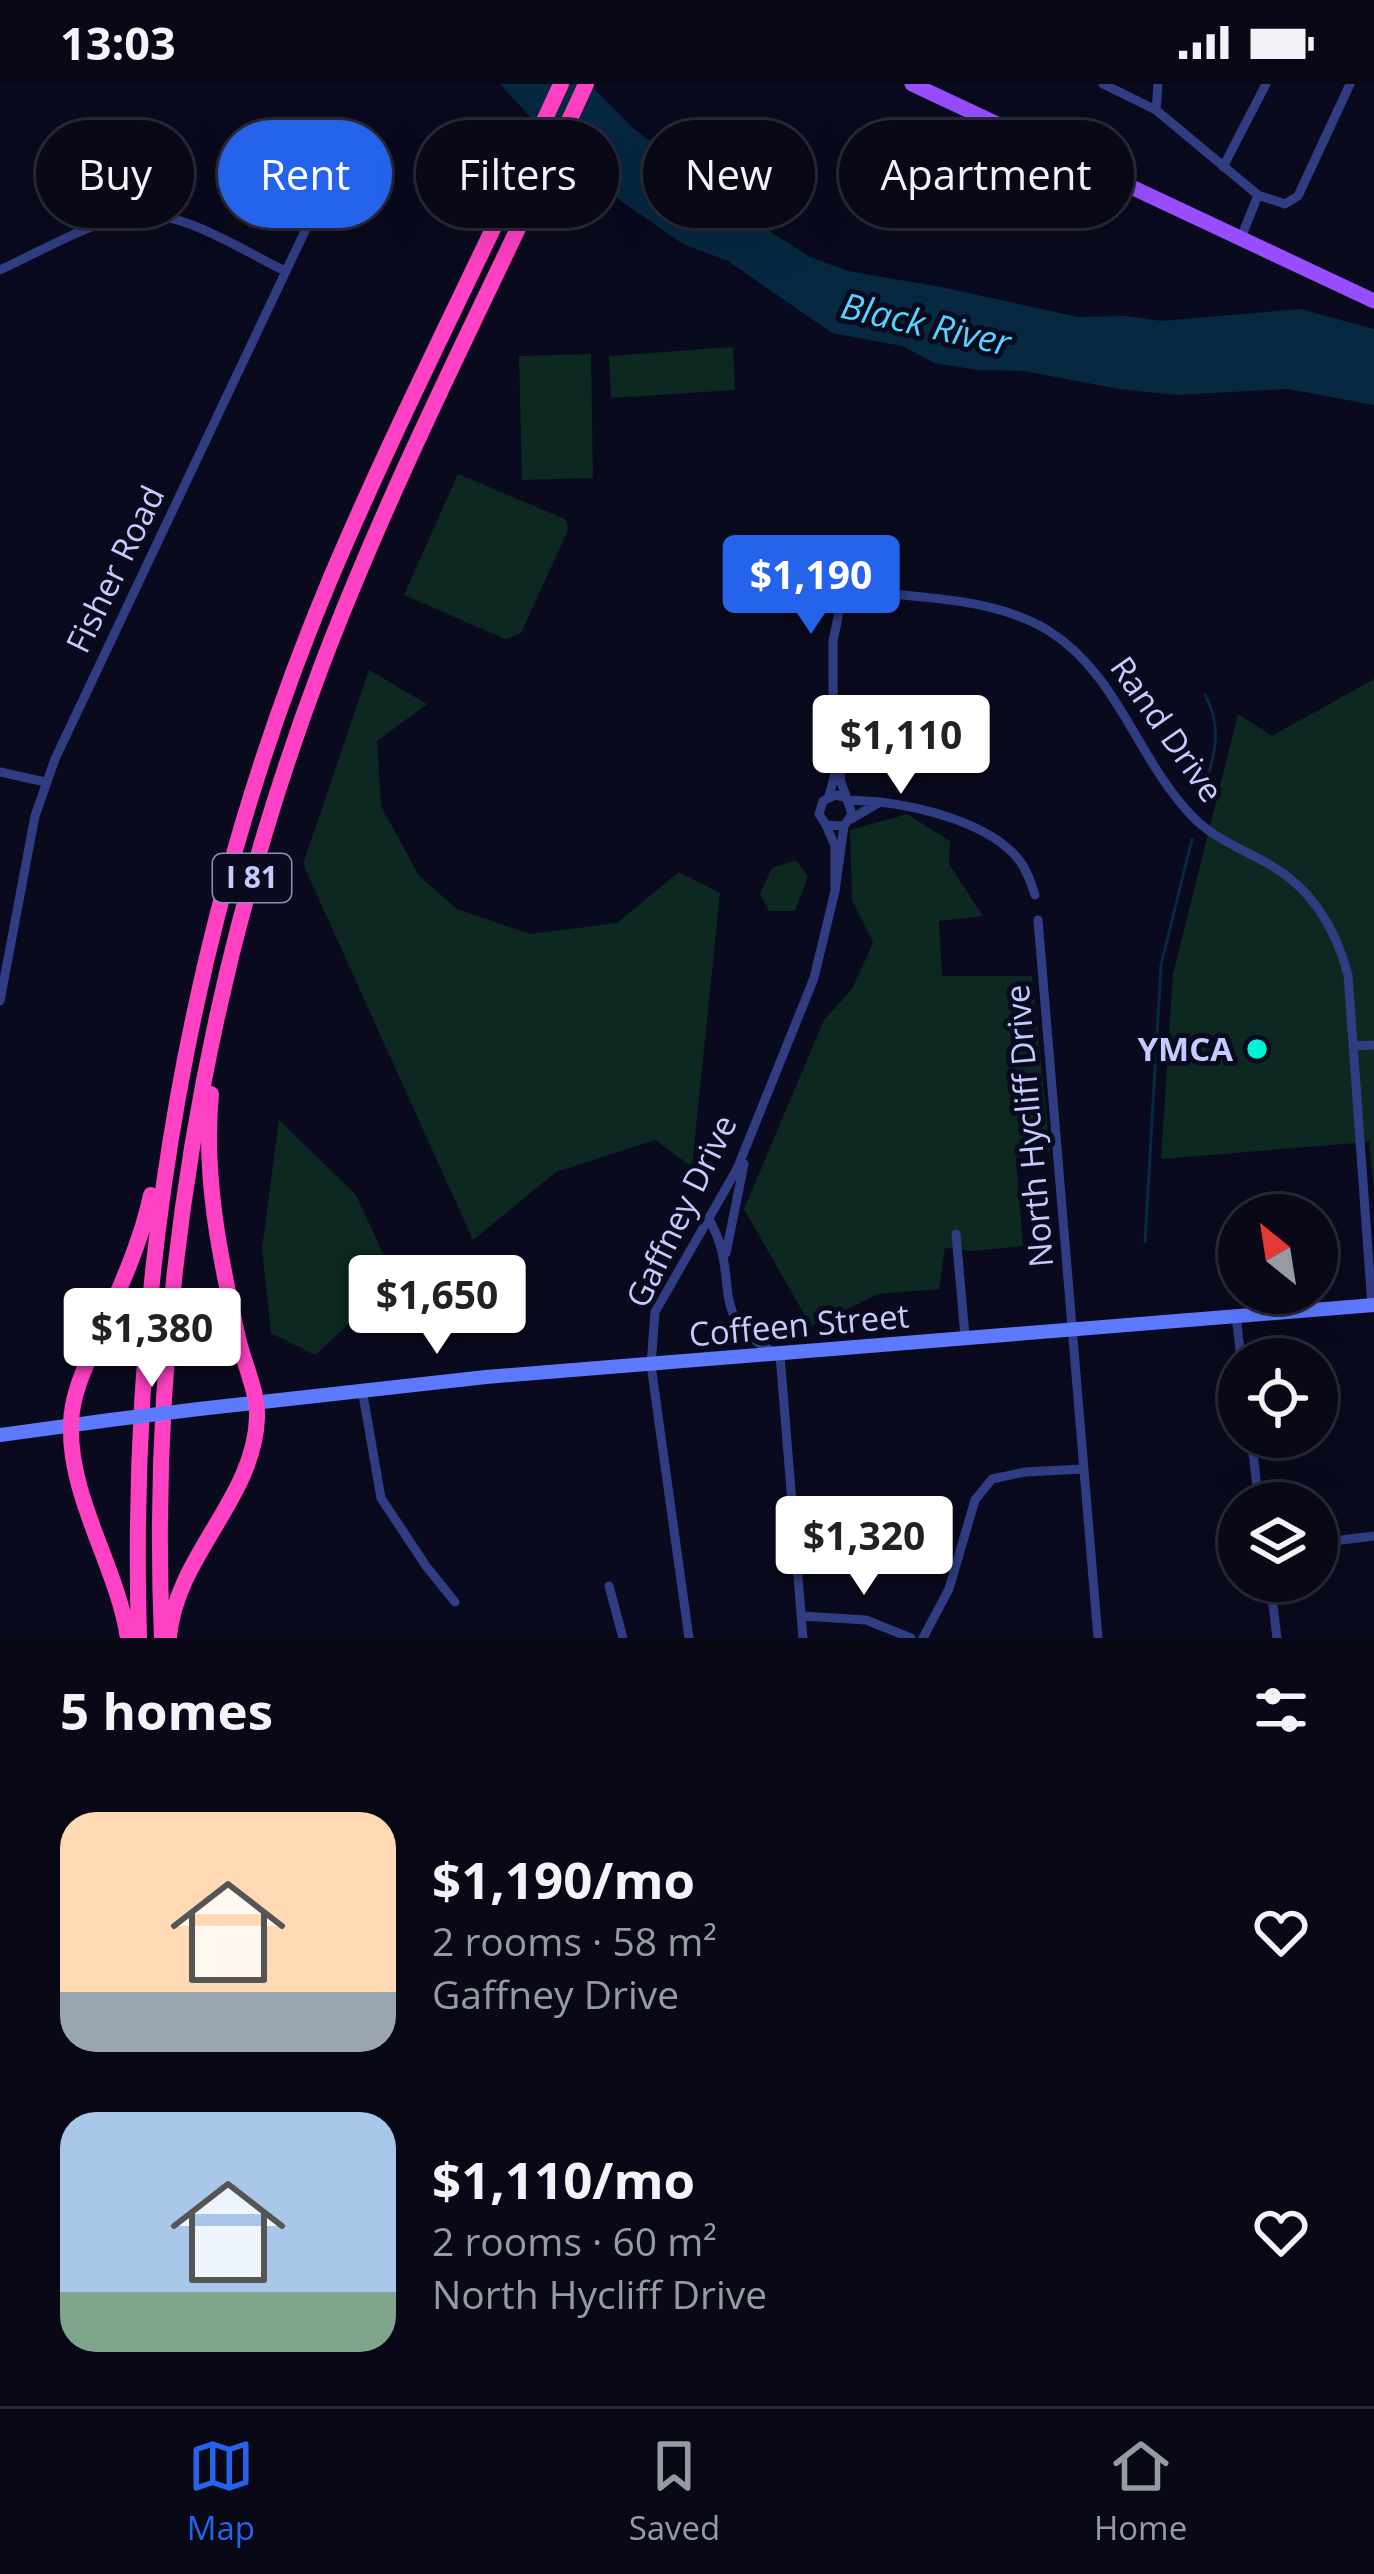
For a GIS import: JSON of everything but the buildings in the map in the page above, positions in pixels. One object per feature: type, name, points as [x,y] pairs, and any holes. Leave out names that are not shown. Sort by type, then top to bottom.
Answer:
[{"type":"highway","name":"I 81","points":[[139,1638],[138,1458],[158,1215],[183,1066],[222,896],[289,686],[374,481],[561,84]]},
{"type":"highway","name":"I 81","points":[[166,1638],[161,1481],[170,1313],[187,1171],[248,890],[320,671],[372,543],[586,84]]},
{"type":"highway","points":[[166,1638],[179,1594],[253,1448],[256,1401],[224,1268],[210,1180],[218,1014]]},
{"type":"highway","points":[[128,1638],[121,1602],[84,1496],[70,1426],[75,1393],[147,1217],[170,1102],[183,1066]]},
{"type":"main road","points":[[912,84],[1374,301]]},
{"type":"main road","name":"Coffeen Street","points":[[0,1435],[362,1389],[1373,1305]]},
{"type":"street","points":[[1103,84],[1156,110],[1258,195],[1280,204],[1296,199],[1350,84]]},
{"type":"street","points":[[1156,110],[1158,84]]},
{"type":"street","points":[[1223,167],[1266,84]]},
{"type":"street","points":[[1241,238],[1258,195]]},
{"type":"street","points":[[0,270],[107,222],[141,215],[191,226],[285,271]]},
{"type":"street","name":"Fisher Road","points":[[0,1001],[5,951],[45,782],[306,228]]},
{"type":"street","name":"Rand Drive","points":[[833,689],[831,657],[844,590],[995,609],[1047,629],[1070,646],[1106,688],[1195,820],[1221,840],[1284,874],[1309,896],[1327,920],[1348,975],[1373,1305]]},
{"type":"street","points":[[833,689],[835,774],[829,796],[906,806],[997,840],[1019,859],[1035,895]]},
{"type":"street","points":[[833,689],[847,799]]},
{"type":"street","points":[[0,772],[45,782]]},
{"type":"street","name":"Gaffney Drive","points":[[829,796],[819,810],[835,846],[835,891]]},
{"type":"street","name":"Gaffney Drive","points":[[689,1638],[651,1365],[655,1312],[749,1140],[814,977],[835,891],[847,799]]},
{"type":"street","points":[[826,825],[847,822],[880,802]]},
{"type":"street","name":"North Hycliff Drive","points":[[1038,920],[1098,1638]]},
{"type":"street","points":[[1355,1046],[1374,1045]]},
{"type":"street","points":[[725,1264],[749,1140]]},
{"type":"street","points":[[709,1219],[722,1245],[735,1322],[742,1334],[780,1355],[803,1638]]},
{"type":"street","points":[[956,1234],[965,1336]]},
{"type":"street","points":[[1236,1315],[1239,1338]]},
{"type":"street","points":[[362,1389],[381,1498],[455,1602]]},
{"type":"street","points":[[923,1638],[949,1588],[979,1493],[997,1477],[1084,1469]]},
{"type":"street","points":[[1338,1540],[1374,1536]]},
{"type":"street","points":[[609,1586],[623,1638]]},
{"type":"street","points":[[1273,1602],[1277,1638]]},
{"type":"street","points":[[802,1616],[866,1620],[910,1638]]},
{"type":"green space","points":[[733,347],[735,390],[611,398],[609,356]]},
{"type":"green space","points":[[591,354],[593,478],[522,480],[519,356]]},
{"type":"green space","points":[[458,474],[565,519],[569,528],[521,633],[505,639],[404,595]]},
{"type":"green space","points":[[369,670],[427,704],[377,741],[381,806],[419,876],[457,909],[530,934],[617,923],[679,872],[720,893],[692,1167],[655,1140],[556,1172],[473,1240],[303,864]]},
{"type":"green space","points":[[1374,679],[1374,1191],[1369,1142],[1161,1159],[1173,974],[1238,714],[1272,736]]},
{"type":"green space","points":[[907,814],[950,841],[949,864],[983,916],[939,921],[942,976],[1032,976],[1050,1151],[1016,1158],[1023,1246],[972,1251],[945,1248],[939,1289],[878,1294],[811,1326],[744,1209],[824,1020],[852,989],[873,943],[852,900],[850,830]]},
{"type":"green space","points":[[796,860],[808,877],[795,911],[769,911],[760,894],[772,868]]},
{"type":"green space","points":[[279,1120],[356,1195],[386,1260],[362,1281],[367,1307],[315,1355],[271,1333],[262,1248]]},
{"type":"water","points":[[500,84],[589,84],[643,136],[643,216],[619,200],[619,120],[533,120]]},
{"type":"water","name":"Black River","points":[[660,228],[765,228],[810,257],[848,271],[1078,317],[1162,321],[1300,309],[1374,329],[1374,405],[1288,389],[1177,395],[1024,371],[934,363],[902,346],[832,333],[728,261],[683,244]]},
{"type":"waterway","points":[[1200,804],[1216,735],[1205,695]]},
{"type":"waterway","points":[[1145,1242],[1161,965],[1192,839]]},
{"type":"place","name":"YMCA","points":[[1257,1049]]}]
